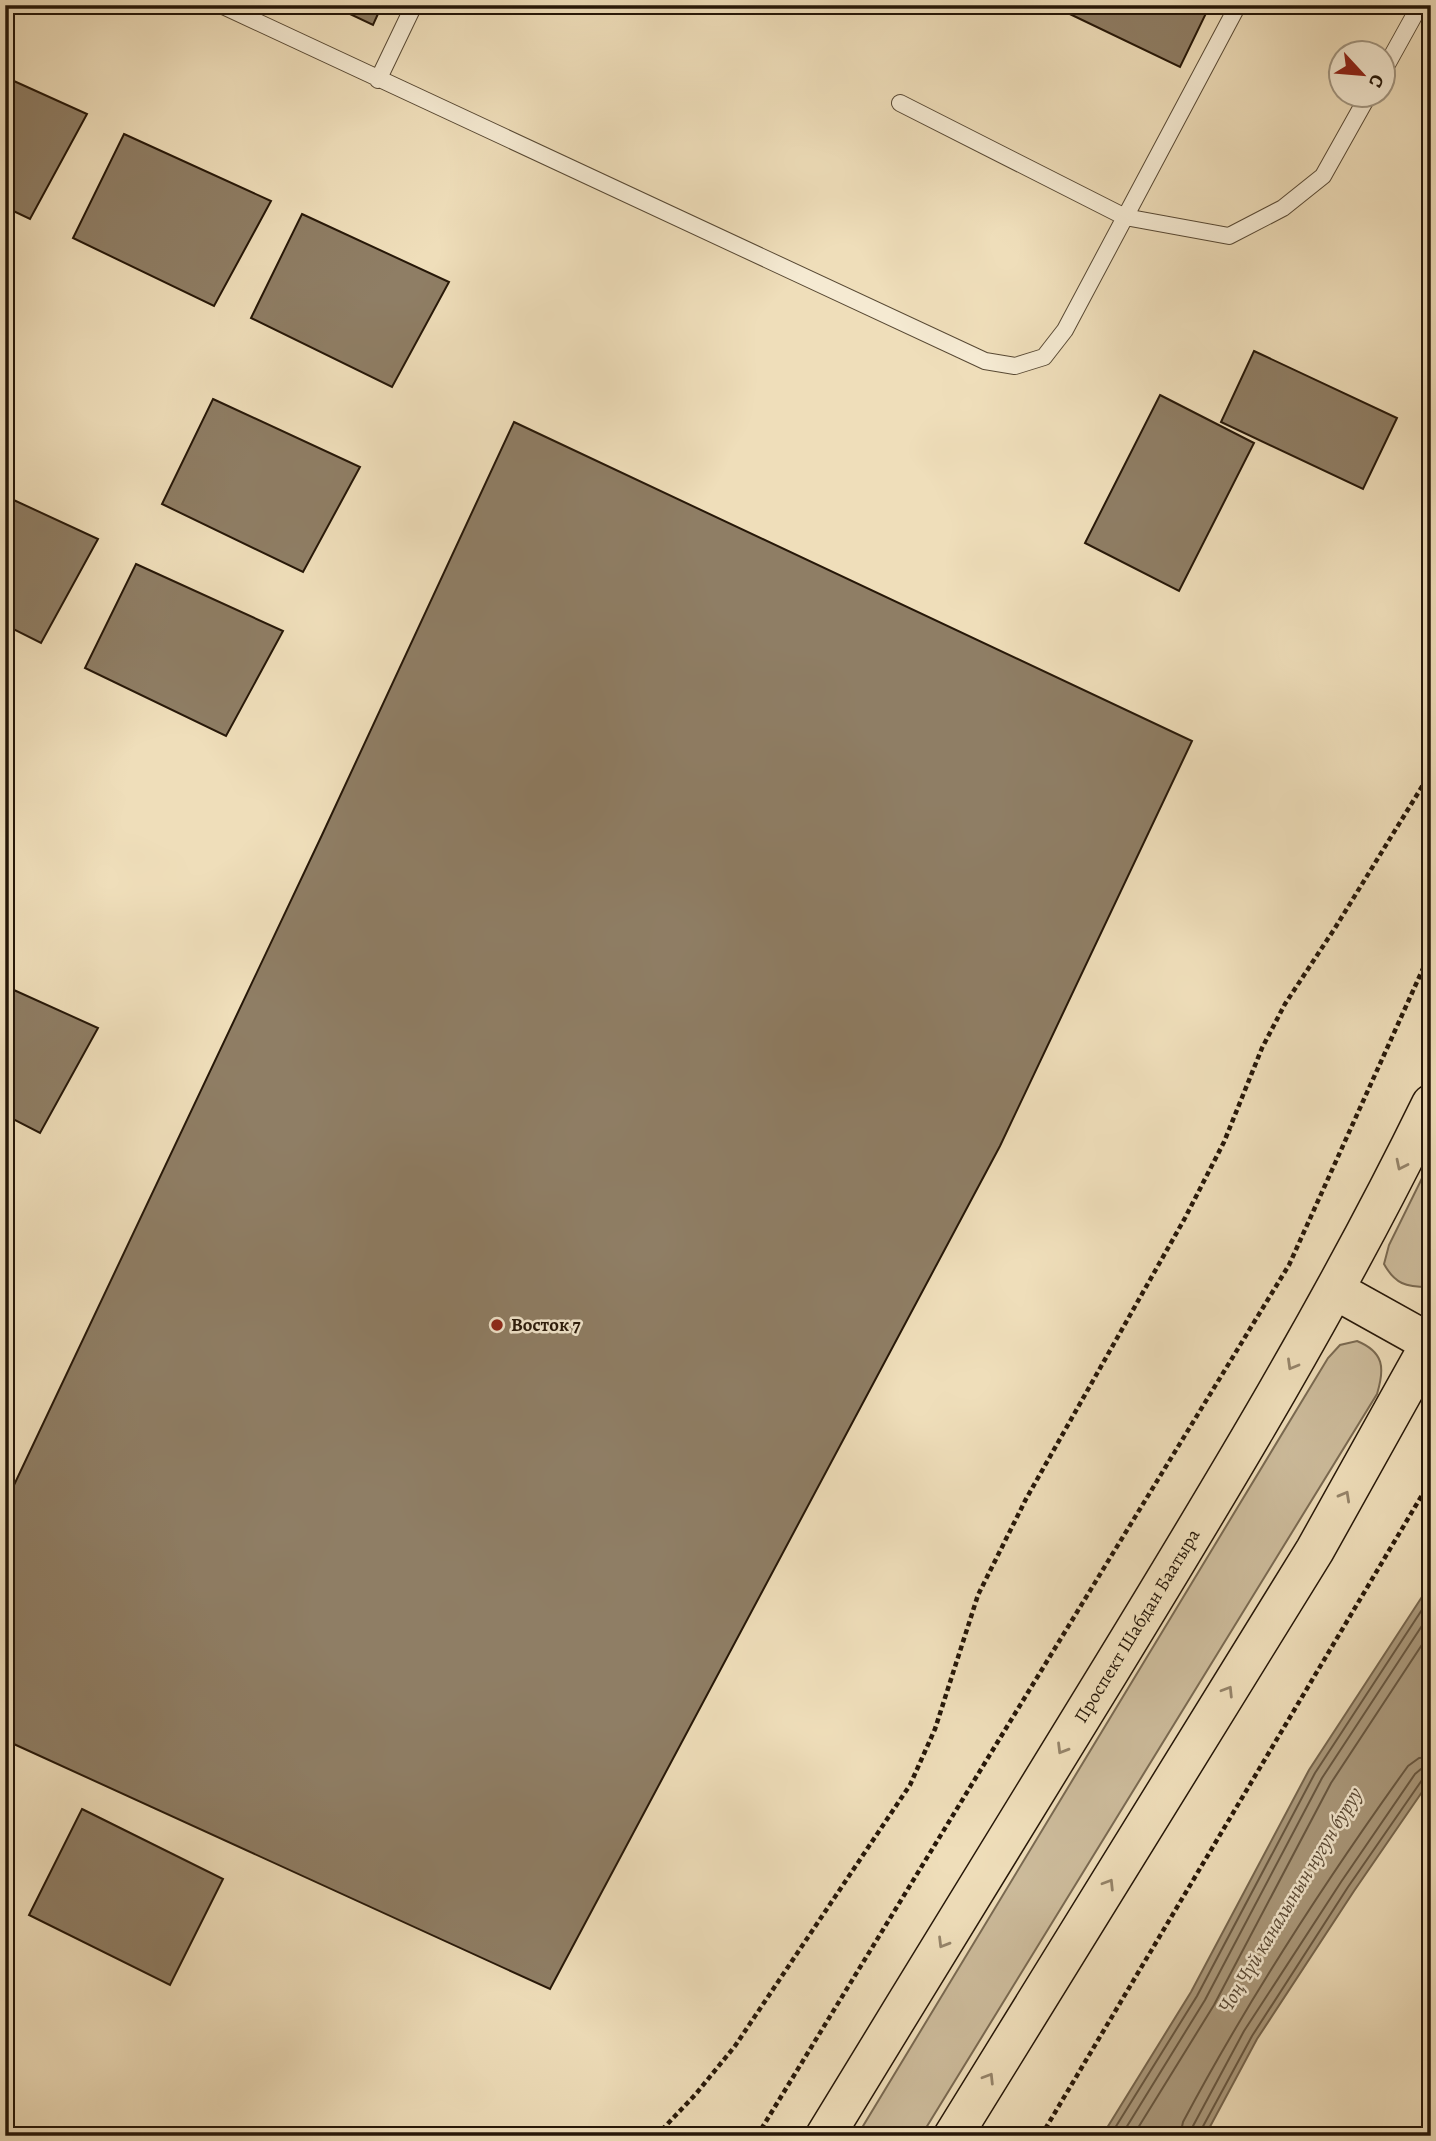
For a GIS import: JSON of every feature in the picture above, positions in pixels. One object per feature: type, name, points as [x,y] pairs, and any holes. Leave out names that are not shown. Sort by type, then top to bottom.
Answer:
[{"type":"main road","name":"Проспект Шабдан Баатыра","points":[[825,2136],[1212,1503],[1335,1290],[1431,1104]]},
{"type":"main road","points":[[953,2136],[1315,1550],[1430,1343],[1335,1290]]},
{"type":"lane","points":[[221,5],[985,361],[1016,366],[1044,357],[1065,330],[1238,5]]},
{"type":"lane","points":[[379,80],[414,5]]},
{"type":"lane","points":[[1398,45],[1420,5]]},
{"type":"lane","points":[[900,103],[1125,218],[1229,236],[1283,208],[1323,176],[1361,108]]},
{"type":"path","points":[[656,2136],[695,2095],[735,2046],[909,1785],[935,1729],[978,1595],[1026,1499],[1185,1218],[1224,1142],[1262,1048],[1285,1004],[1431,772]]},
{"type":"path","points":[[757,2136],[1289,1265],[1431,951]]},
{"type":"path","points":[[1041,2136],[1431,1480]]},
{"type":"shaded area","points":[[1431,1160],[1431,1284],[1428,1287],[1413,1286],[1397,1280],[1384,1264],[1389,1245]]},
{"type":"shaded area","points":[[1357,1341],[1373,1350],[1380,1362],[1381,1376],[1377,1394],[921,2136],[857,2136],[1328,1358],[1340,1345]]},
{"type":"water","name":"Чоң Чүй каналынын нугун буруу","points":[[1431,1583],[1431,1779],[1257,2039],[1205,2136],[1102,2136],[1191,1992],[1309,1770]]},
{"type":"building","points":[[331,5],[382,5],[373,25]]},
{"type":"building","points":[[1051,5],[1210,5],[1180,67]]},
{"type":"building","points":[[5,77],[87,114],[30,219],[5,207]]},
{"type":"building","points":[[124,134],[271,201],[214,306],[73,238]]},
{"type":"building","points":[[302,214],[449,282],[392,387],[251,318]]},
{"type":"building","points":[[1254,351],[1397,418],[1363,489],[1221,422]]},
{"type":"building","points":[[1160,395],[1254,443],[1179,591],[1085,543]]},
{"type":"building","points":[[213,399],[360,467],[303,572],[162,504]]},
{"type":"building","name":"Восток 7","points":[[514,422],[1192,741],[1000,1146],[550,1989],[5,1740],[5,1504]]},
{"type":"building","points":[[5,496],[98,539],[41,643],[5,625]]},
{"type":"building","points":[[136,564],[283,631],[226,736],[85,668]]},
{"type":"building","points":[[5,986],[98,1028],[40,1133],[5,1115]]},
{"type":"building","points":[[82,1809],[223,1879],[170,1985],[29,1915]]},
{"type":"place","name":"Восток 7","points":[[497,1325]]}]
